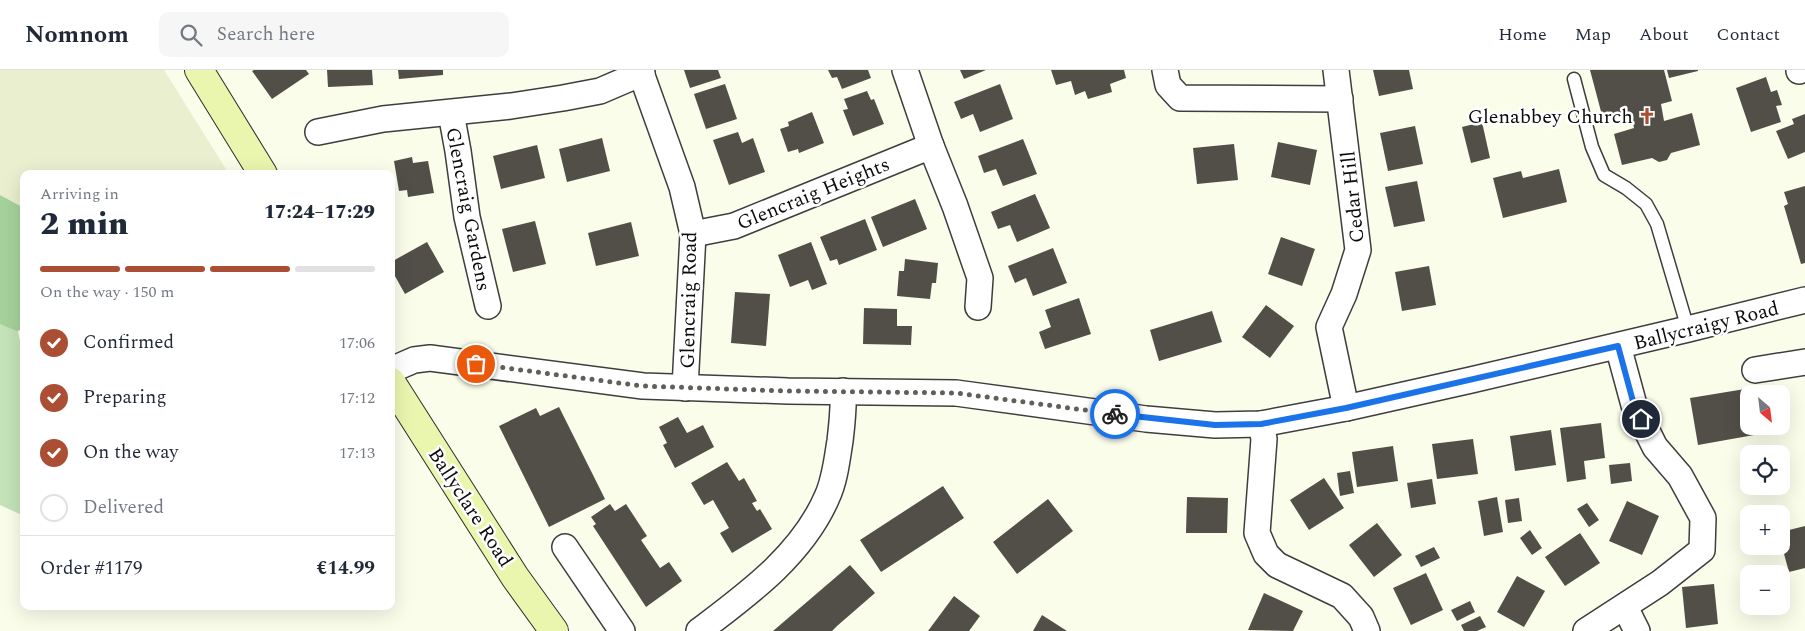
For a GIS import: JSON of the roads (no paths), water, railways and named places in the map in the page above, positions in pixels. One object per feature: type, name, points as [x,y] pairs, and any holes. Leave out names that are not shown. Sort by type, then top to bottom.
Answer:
[{"type":"main road","points":[[199,70],[261,170]]},
{"type":"main road","name":"Ballyclare Road","points":[[395,388],[515,577],[554,631]]},
{"type":"street","points":[[905,70],[980,278],[978,307]]},
{"type":"street","points":[[1165,70],[1168,85],[1180,98],[1340,99]]},
{"type":"street","name":"Cedar Hill","points":[[1336,70],[1358,250],[1344,294],[1329,327],[1346,408]]},
{"type":"street","name":"Glencraig Gardens","points":[[318,132],[383,119],[511,106],[572,96],[600,90],[641,72]]},
{"type":"street","name":"Glencraig Road","points":[[641,72],[682,187],[693,234],[686,388]]},
{"type":"street","name":"Glencraig Gardens","points":[[451,113],[467,216],[488,306]]},
{"type":"street","name":"Glencraig Heights","points":[[693,234],[734,226],[931,146]]},
{"type":"street","name":"Ballycraigy Road","points":[[395,368],[414,360],[430,358],[642,386],[956,393],[1156,420],[1215,425],[1261,424],[1346,408],[1618,346],[1805,300]]},
{"type":"street","points":[[1586,631],[1660,583],[1702,550],[1703,518],[1680,476],[1655,447],[1634,405],[1618,346]]},
{"type":"street","points":[[1755,370],[1805,362]]},
{"type":"street","points":[[699,631],[752,590],[787,557],[809,528],[828,496],[837,459],[844,406],[843,391]]},
{"type":"street","points":[[1261,424],[1264,439],[1257,533],[1266,554],[1277,565],[1342,596],[1361,617],[1367,631]]},
{"type":"street","points":[[565,547],[622,631]]},
{"type":"street","points":[[1625,606],[1637,631]]},
{"type":"lane","points":[[1574,79],[1592,147],[1604,175],[1626,188],[1646,204],[1657,224],[1688,330]]},
{"type":"place","name":"Glenabbey Church","points":[[1647,116]]}]
